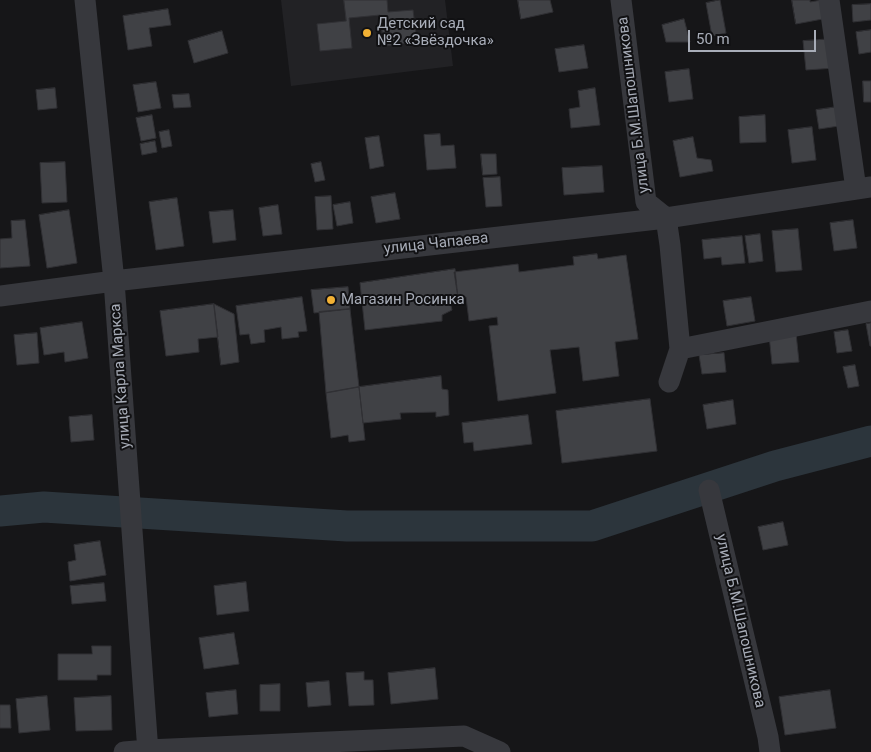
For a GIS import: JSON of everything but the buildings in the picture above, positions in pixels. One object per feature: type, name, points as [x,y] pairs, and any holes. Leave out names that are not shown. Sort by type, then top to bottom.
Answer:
[{"type":"street","name":"улица Карла Маркса","points":[[85,0],[114,281],[148,751]]},
{"type":"street","name":"улица Б.М.Шапошникова","points":[[622,0],[646,202],[666,218]]},
{"type":"street","points":[[829,0],[863,188]]},
{"type":"street","name":"улица Чапаева","points":[[0,296],[114,281],[666,218],[863,188]]},
{"type":"street","points":[[666,218],[680,349],[669,382]]},
{"type":"street","points":[[680,349],[871,310]]},
{"type":"street","name":"улица Б.М.Шапошникова","points":[[709,490],[770,752]]},
{"type":"street","points":[[124,752],[464,744],[500,752]]},
{"type":"shaded area","name":"Детский сад №2 «Звёздочка»","points":[[281,0],[445,0],[453,66],[291,86]]},
{"type":"waterway","points":[[0,511],[44,507],[347,526],[592,526],[775,466],[871,441]]},
{"type":"place","name":"Детский сад №2 «Звёздочка»","points":[[367,33]]},
{"type":"place","name":"Магазин Росинка","points":[[331,300]]}]
